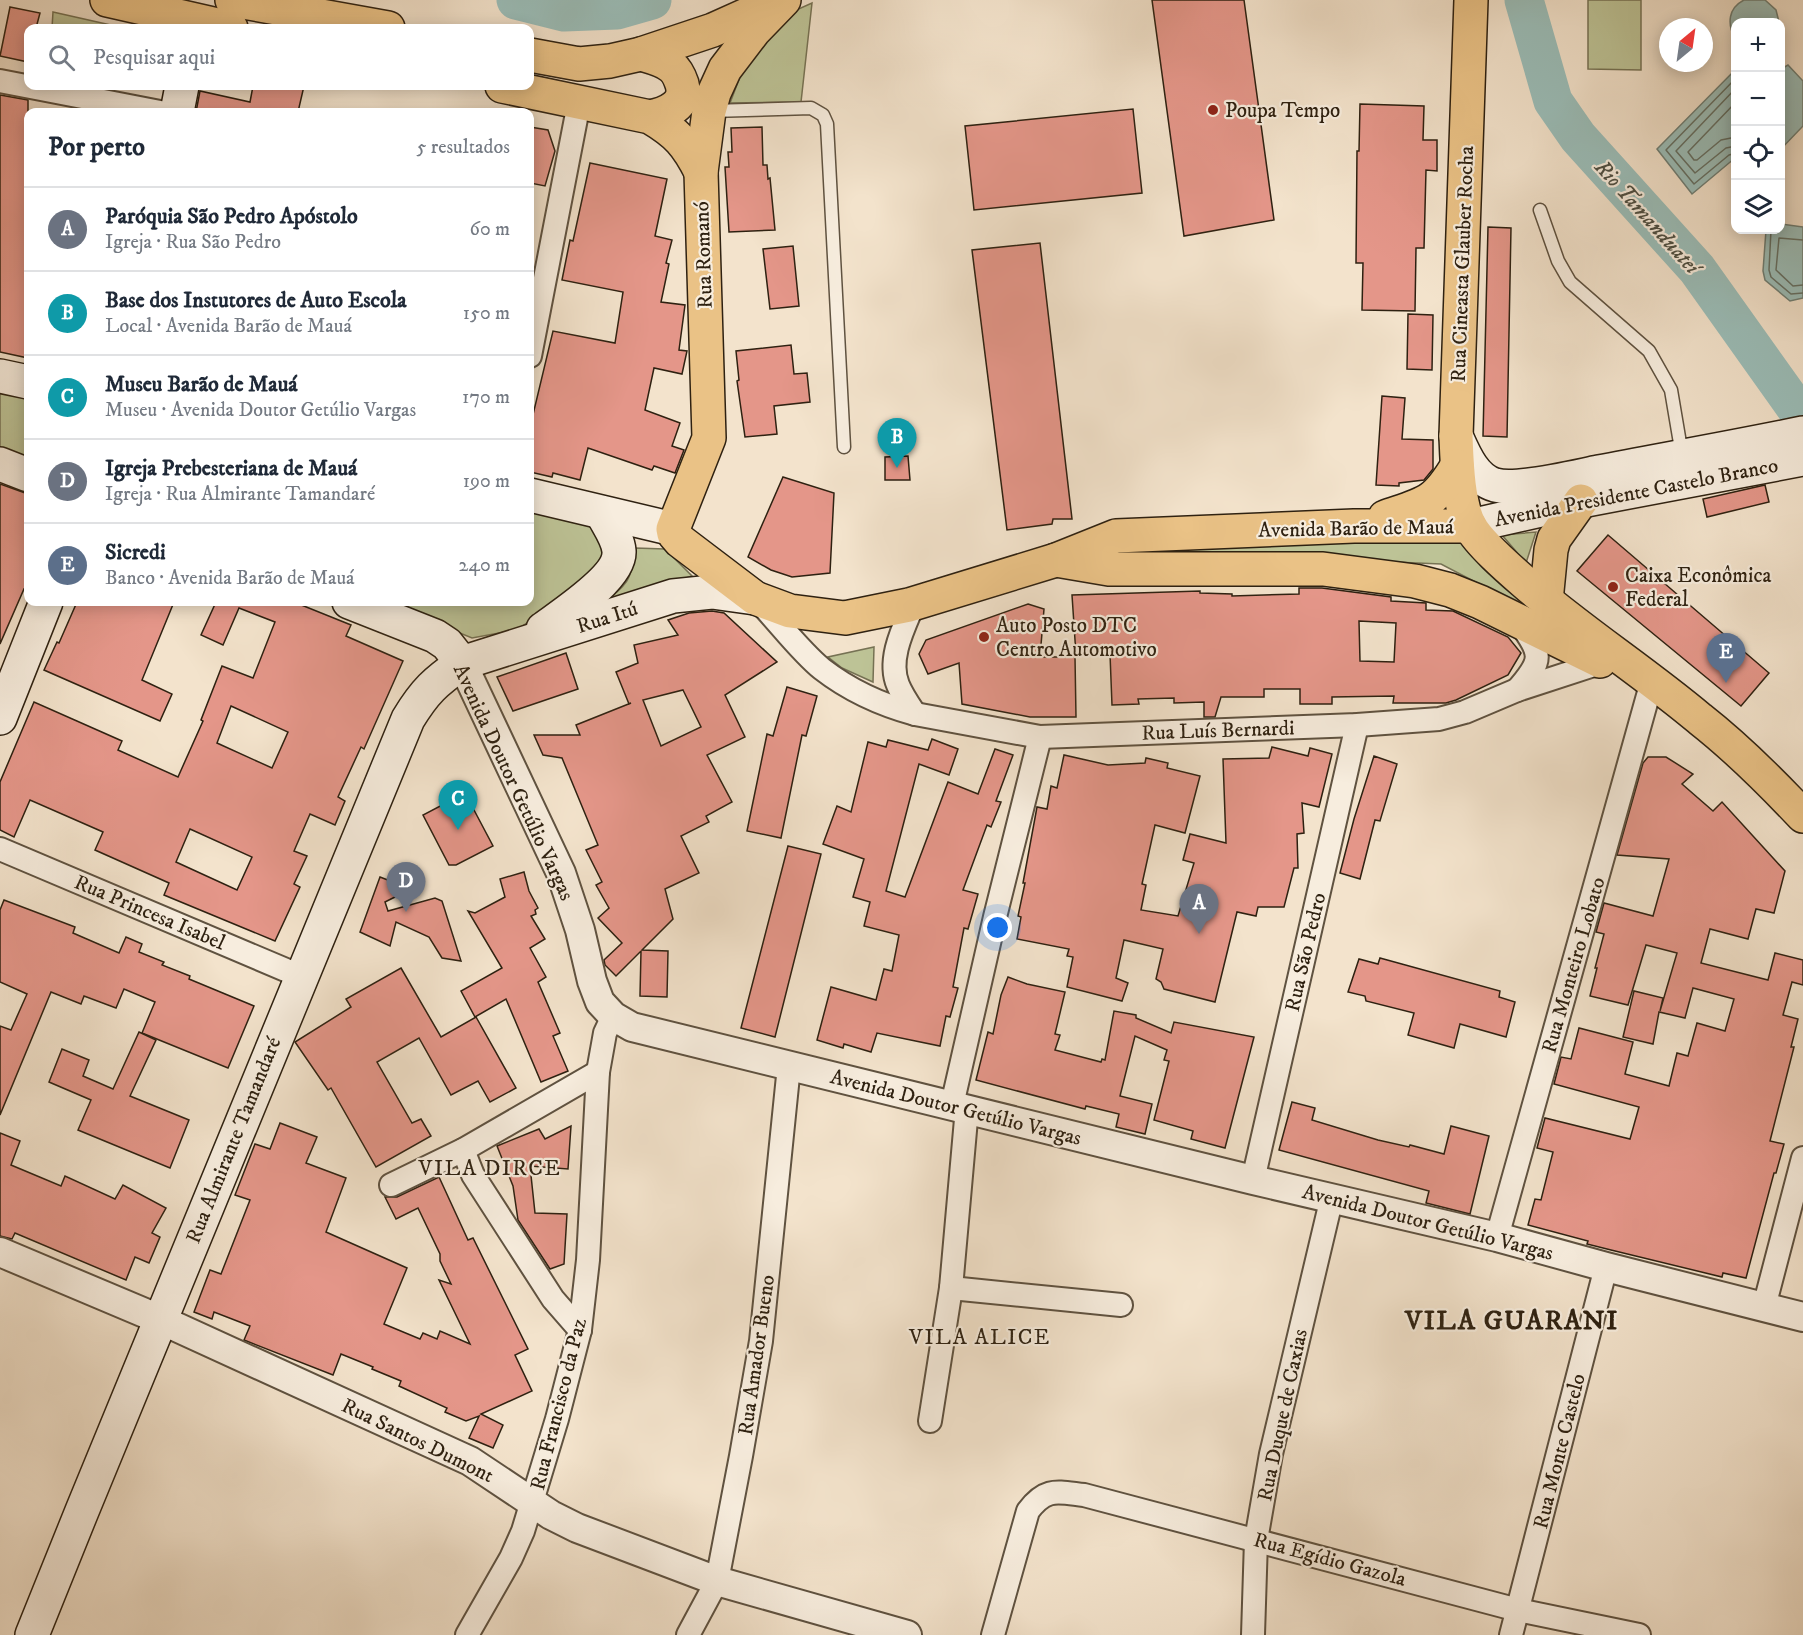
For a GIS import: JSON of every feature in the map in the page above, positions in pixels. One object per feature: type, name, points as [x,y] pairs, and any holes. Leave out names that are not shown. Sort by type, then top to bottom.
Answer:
[{"type":"main road","points":[[107,0],[196,16],[219,24]]},
{"type":"main road","points":[[232,0],[365,24]]},
{"type":"main road","points":[[534,56],[579,64],[594,64],[641,54],[713,30],[782,0]]},
{"type":"main road","name":"Rua Romanó","points":[[673,529],[709,438],[701,172],[709,111],[725,69],[754,31],[782,0]]},
{"type":"main road","name":"Rua Cineasta Glauber Rocha","points":[[1470,526],[1462,499],[1456,451],[1471,0]]},
{"type":"main road","points":[[641,54],[672,67],[683,90],[677,105],[664,114],[650,117]]},
{"type":"main road","points":[[178,108],[181,90]]},
{"type":"main road","points":[[520,90],[650,117],[683,140],[701,172]]},
{"type":"main road","points":[[0,376],[24,381]]},
{"type":"main road","name":"Avenida Presidente Castelo Branco","points":[[1456,451],[1480,476],[1493,484],[1509,487],[1564,479],[1682,456],[1796,447]]},
{"type":"main road","name":"Avenida Presidente Castelo Branco","points":[[1470,526],[1581,501],[1796,447]]},
{"type":"main road","points":[[1354,526],[1427,503],[1442,490],[1456,451]]},
{"type":"main road","points":[[0,464],[24,473]]},
{"type":"main road","points":[[534,496],[673,529]]},
{"type":"main road","points":[[1546,601],[1554,539],[1581,501]]},
{"type":"main road","points":[[528,642],[606,579],[616,566],[619,552],[617,544],[602,513]]},
{"type":"main road","name":"Avenida Barão de Mauá","points":[[673,529],[680,541],[755,598],[790,610],[844,618],[914,603],[1056,560],[1116,536],[1354,526],[1470,526],[1510,570],[1546,601],[1700,718],[1803,816]]},
{"type":"main road","name":"Avenida Barão de Mauá","points":[[1056,560],[1110,569],[1323,569],[1415,581],[1450,590],[1480,602],[1603,662],[1649,692],[1740,769],[1803,834]]},
{"type":"main road","name":"Rua Itú","points":[[462,663],[673,596],[712,592],[755,598]]},
{"type":"main road","points":[[0,718],[44,606]]},
{"type":"main road","name":"Avenida Doutor Getúlio Vargas","points":[[359,606],[435,636],[447,644],[462,663]]},
{"type":"main road","name":"Rua Almirante Tamandaré","points":[[32,1635],[159,1319],[408,719],[422,695],[439,679],[462,663]]},
{"type":"street","points":[[0,81],[24,86]]},
{"type":"street","points":[[46,90],[139,108]]},
{"type":"street","points":[[534,335],[579,103]]},
{"type":"street","name":"Rua Luís Bernardi","points":[[755,598],[821,668],[857,692],[899,710],[915,714],[1040,737],[1357,725],[1439,719],[1466,712],[1517,690],[1603,662]]},
{"type":"street","points":[[914,603],[899,639],[894,664],[897,684],[915,714]]},
{"type":"street","name":"Rua Luís Bernardi","points":[[1517,690],[1535,669],[1538,656],[1534,643],[1519,622]]},
{"type":"street","name":"Avenida Doutor Getúlio Vargas","points":[[462,663],[561,873],[600,1002],[613,1016],[632,1027],[1253,1180],[1497,1237],[1803,1317]]},
{"type":"street","name":"Rua Monteiro Lobato","points":[[1497,1237],[1649,692]]},
{"type":"street","name":"Rua São Pedro","points":[[1253,1180],[1357,725]]},
{"type":"street","points":[[930,1421],[951,1288],[960,1106],[995,917],[1040,737]]},
{"type":"street","name":"Rua Princesa Isabel","points":[[0,849],[300,976]]},
{"type":"street","name":"Rua Francisco da Paz","points":[[467,1635],[511,1558],[523,1531],[580,1330],[588,1260],[597,1072],[605,1033],[613,1016]]},
{"type":"street","name":"Rua Amador Bueno","points":[[688,1635],[717,1581],[761,1341],[789,1066]]},
{"type":"street","points":[[391,1185],[463,1150],[597,1072]]},
{"type":"street","points":[[463,1150],[473,1175],[553,1299],[580,1330]]},
{"type":"street","points":[[1764,1307],[1803,1158]]},
{"type":"street","name":"Rua Duque de Caxias","points":[[1253,1635],[1256,1540],[1271,1454],[1332,1197]]},
{"type":"street","name":"Rua Santos Dumont","points":[[0,1252],[159,1319],[470,1461],[551,1515],[577,1528],[717,1581],[889,1632]]},
{"type":"street","name":"Rua Monte Castelo","points":[[1511,1635],[1606,1267]]},
{"type":"street","points":[[951,1288],[1121,1305]]},
{"type":"street","name":"Rua Egídio Gazola","points":[[993,1635],[1028,1511],[1037,1499],[1051,1492],[1084,1495],[1518,1610],[1640,1635]]},
{"type":"lane","points":[[709,111],[811,108],[823,114],[827,124],[844,447]]},
{"type":"lane","points":[[1540,210],[1558,261],[1570,282],[1649,351],[1671,390],[1682,456]]},
{"type":"green space","points":[[1588,0],[1641,0],[1641,70],[1588,69]]},
{"type":"green space","points":[[812,3],[801,102],[730,103],[743,69],[785,15]]},
{"type":"green space","points":[[53,12],[106,24],[52,24]]},
{"type":"green space","points":[[0,384],[24,390],[24,466],[0,457]]},
{"type":"green space","points":[[534,503],[600,527],[605,554],[569,597],[516,630],[472,638],[394,606],[534,606]]},
{"type":"green space","points":[[1463,531],[1535,613],[1441,564],[1137,551]]},
{"type":"green space","points":[[1536,532],[1526,563],[1502,535]]},
{"type":"green space","points":[[635,548],[665,549],[692,576],[596,607],[620,589],[629,578]]},
{"type":"green space","points":[[874,647],[873,682],[842,668],[828,657]]},
{"type":"water","points":[[1744,0],[1765,0],[1776,10],[1778,18],[1731,18],[1731,27],[1730,17],[1739,3]]},
{"type":"water","points":[[1788,65],[1803,81],[1803,126],[1785,145],[1785,72],[1785,67]]},
{"type":"water","points":[[1731,74],[1731,161],[1692,194],[1657,149]]},
{"type":"water","points":[[1785,225],[1803,227],[1803,298],[1790,301],[1765,280],[1763,271],[1766,234],[1785,234]]},
{"type":"building","name":"Poupa Tempo","points":[[1152,0],[1244,0],[1274,220],[1184,236]]},
{"type":"building","points":[[10,7],[40,13],[37,24],[24,24],[24,61],[0,56]]},
{"type":"building","points":[[252,90],[303,90],[299,108],[197,108],[200,91],[250,102]]},
{"type":"building","points":[[0,95],[28,100],[28,108],[24,108],[24,357],[0,352]]},
{"type":"building","points":[[1360,104],[1424,106],[1423,140],[1437,140],[1437,171],[1426,170],[1424,248],[1416,248],[1415,311],[1362,310],[1363,263],[1356,263],[1357,151],[1359,151]]},
{"type":"building","points":[[1133,109],[1142,193],[974,210],[965,126]]},
{"type":"building","points":[[762,127],[763,165],[767,165],[768,179],[770,178],[775,230],[729,232],[725,167],[729,167],[728,152],[732,152],[731,128]]},
{"type":"building","points":[[534,128],[548,130],[555,151],[545,186],[534,184]]},
{"type":"building","points":[[590,163],[667,179],[655,236],[672,240],[666,263],[669,264],[661,302],[685,305],[679,350],[687,351],[682,374],[654,368],[645,410],[680,423],[672,446],[684,450],[675,473],[654,466],[652,470],[588,448],[580,480],[553,473],[552,477],[534,473],[534,410],[553,331],[615,343],[623,292],[562,280],[570,240],[573,241]]},
{"type":"building","points":[[1488,227],[1511,228],[1507,437],[1483,436]]},
{"type":"building","points":[[1040,243],[1072,519],[1053,519],[1052,524],[1007,530],[972,250]]},
{"type":"building","points":[[793,246],[799,306],[770,309],[763,249]]},
{"type":"building","points":[[1408,314],[1433,315],[1432,370],[1407,369]]},
{"type":"building","points":[[791,345],[794,374],[807,373],[810,402],[774,406],[777,434],[745,437],[737,381],[739,380],[736,351]]},
{"type":"building","points":[[1382,396],[1405,398],[1402,439],[1433,440],[1433,469],[1424,480],[1399,483],[1399,486],[1376,485]]},
{"type":"building","points":[[908,456],[910,480],[885,480],[885,457]]},
{"type":"building","points":[[783,477],[834,493],[830,573],[792,577],[771,570],[748,557]]},
{"type":"building","points":[[0,484],[24,493],[24,589],[0,644]]},
{"type":"building","points":[[1765,485],[1769,502],[1707,517],[1703,499]]},
{"type":"building","points":[[1608,535],[1769,673],[1741,706],[1577,571]]},
{"type":"building","points":[[1299,588],[1322,588],[1391,597],[1391,601],[1426,603],[1426,610],[1453,611],[1508,637],[1521,653],[1508,675],[1446,703],[1393,703],[1394,696],[1332,697],[1332,704],[1300,704],[1300,689],[1264,689],[1264,697],[1221,697],[1215,717],[1204,717],[1204,702],[1174,703],[1174,698],[1138,699],[1139,704],[1112,705],[1110,654],[1076,655],[1072,595],[1200,591],[1200,593],[1232,594],[1232,596],[1299,594]],"holes":[[[1359,621],[1396,623],[1394,662],[1360,661]]]},
{"type":"building","points":[[1028,604],[1044,609],[1040,657],[1075,657],[1076,717],[1030,717],[962,704],[959,663],[928,674],[919,654],[926,640]]},
{"type":"building","points":[[75,606],[172,606],[142,680],[172,694],[160,721],[44,670],[57,642],[59,643]]},
{"type":"building","points":[[214,606],[304,606],[351,625],[346,636],[403,661],[364,749],[361,747],[338,797],[345,801],[335,825],[310,814],[294,851],[307,856],[294,884],[300,887],[275,941],[164,895],[169,883],[95,850],[103,832],[30,800],[14,837],[0,830],[0,782],[34,702],[122,741],[118,750],[178,777],[203,721],[201,720],[222,666],[253,678],[275,622],[239,608],[223,645],[201,635]],"holes":[[[231,706],[288,732],[272,768],[217,743]],[[190,829],[252,857],[237,890],[176,862]]]},
{"type":"building","points":[[712,611],[724,613],[777,662],[725,695],[745,737],[707,755],[732,802],[706,816],[709,822],[681,836],[699,873],[665,889],[673,919],[642,950],[668,951],[667,997],[640,996],[641,951],[616,976],[605,965],[604,960],[622,943],[598,918],[609,908],[596,885],[602,882],[586,850],[598,845],[562,758],[543,755],[534,735],[580,735],[576,725],[629,704],[616,672],[638,663],[634,645],[678,635],[668,620],[689,613]],"holes":[[[683,690],[701,727],[661,746],[643,700]]]},
{"type":"building","points":[[566,653],[578,689],[513,711],[497,677]]},
{"type":"building","points":[[787,687],[817,696],[806,736],[802,735],[781,838],[747,831],[767,734],[773,736]]},
{"type":"building","points":[[932,739],[958,749],[949,775],[919,764],[886,891],[905,897],[948,782],[978,794],[995,749],[1013,755],[996,801],[1001,802],[991,827],[987,825],[963,890],[978,894],[968,929],[964,928],[953,987],[958,988],[950,1017],[946,1016],[940,1046],[877,1033],[871,1052],[844,1044],[843,1048],[817,1040],[831,987],[876,1000],[884,969],[892,971],[899,935],[864,926],[870,902],[853,897],[864,859],[823,844],[837,806],[851,812],[868,742],[886,747],[888,740],[928,750]]},
{"type":"building","points":[[1272,747],[1308,756],[1310,748],[1332,754],[1319,807],[1302,803],[1304,833],[1297,834],[1298,868],[1294,868],[1284,907],[1258,907],[1256,916],[1237,912],[1215,1002],[1164,989],[1161,982],[1156,979],[1163,949],[1124,940],[1116,978],[1128,983],[1122,1001],[1067,987],[1073,957],[1067,956],[1069,949],[1017,939],[1021,917],[1018,916],[1025,883],[1023,883],[1037,807],[1047,809],[1051,786],[1057,788],[1064,755],[1108,765],[1145,763],[1146,758],[1168,763],[1167,768],[1200,776],[1185,833],[1155,825],[1142,884],[1146,885],[1141,910],[1178,916],[1194,863],[1183,860],[1190,834],[1226,843],[1223,759],[1269,758]]},
{"type":"building","points":[[1374,756],[1397,764],[1380,821],[1375,820],[1360,879],[1340,873]]},
{"type":"building","points":[[1648,757],[1666,757],[1693,774],[1682,784],[1713,811],[1722,802],[1785,871],[1774,913],[1756,909],[1748,939],[1710,929],[1701,963],[1768,980],[1775,953],[1803,960],[1803,985],[1792,982],[1783,1015],[1798,1019],[1791,1047],[1794,1047],[1770,1141],[1784,1144],[1746,1278],[1723,1273],[1722,1277],[1587,1244],[1588,1241],[1528,1225],[1535,1199],[1541,1200],[1553,1152],[1537,1148],[1545,1118],[1630,1139],[1639,1107],[1554,1084],[1561,1057],[1571,1059],[1579,1028],[1633,1042],[1625,1074],[1669,1086],[1677,1053],[1688,1056],[1697,1023],[1725,1031],[1734,999],[1693,988],[1685,1018],[1659,1012],[1653,1044],[1623,1037],[1634,991],[1663,998],[1660,1011],[1677,953],[1646,945],[1628,1005],[1590,996],[1604,934],[1596,932],[1604,903],[1653,916],[1669,859],[1617,855],[1643,763]]},
{"type":"building","points":[[465,793],[493,846],[456,865],[449,865],[423,815]]},
{"type":"building","points":[[788,846],[821,854],[775,1037],[741,1028]]},
{"type":"building","points":[[524,872],[529,891],[538,908],[535,910],[536,914],[531,916],[545,939],[530,948],[546,977],[538,982],[560,1033],[553,1036],[568,1071],[541,1082],[506,999],[475,1017],[461,991],[502,968],[468,911],[475,913],[505,897],[500,879]]},
{"type":"building","points":[[380,877],[411,889],[385,902],[388,911],[435,898],[442,901],[461,961],[442,958],[429,937],[396,922],[390,946],[360,932]]},
{"type":"building","points":[[4,900],[75,927],[73,933],[119,953],[126,937],[142,944],[139,952],[164,962],[162,965],[254,1006],[228,1068],[142,1033],[155,1002],[124,989],[116,1008],[84,996],[81,1004],[51,992],[0,1115],[0,1026],[11,1030],[27,994],[0,982],[0,910]]},
{"type":"building","points":[[1380,958],[1500,991],[1499,997],[1515,1002],[1506,1037],[1460,1024],[1454,1048],[1408,1035],[1414,1013],[1366,1001],[1365,996],[1348,992],[1359,959],[1378,964]]},
{"type":"building","points":[[401,968],[441,1037],[476,1017],[516,1088],[490,1102],[478,1081],[451,1095],[419,1038],[377,1062],[412,1123],[421,1119],[431,1136],[376,1167],[331,1088],[328,1090],[295,1042],[351,1007],[346,999]]},
{"type":"building","points":[[1008,977],[1027,984],[1065,992],[1055,1034],[1060,1035],[1055,1050],[1101,1062],[1102,1059],[1105,1060],[1114,1011],[1136,1015],[1136,1018],[1171,1033],[1174,1022],[1254,1037],[1225,1148],[1191,1139],[1193,1131],[1154,1120],[1169,1061],[1164,1060],[1167,1050],[1135,1036],[1120,1096],[1152,1104],[1145,1134],[1116,1127],[1119,1114],[1086,1106],[1085,1109],[976,1080],[988,1032],[993,1034],[1001,995]]},
{"type":"building","points":[[139,1032],[156,1040],[130,1096],[189,1120],[170,1168],[78,1130],[91,1100],[49,1082],[62,1049],[89,1060],[83,1076],[113,1089]]},
{"type":"building","points":[[1292,1102],[1315,1108],[1312,1120],[1378,1140],[1444,1154],[1451,1126],[1489,1136],[1470,1214],[1426,1203],[1429,1191],[1279,1150]]},
{"type":"building","points":[[280,1123],[317,1137],[306,1163],[346,1178],[326,1232],[407,1268],[384,1324],[420,1339],[423,1333],[437,1339],[440,1331],[470,1344],[439,1280],[451,1284],[440,1261],[440,1254],[418,1208],[396,1219],[385,1197],[397,1197],[439,1177],[468,1240],[473,1238],[528,1349],[515,1355],[532,1391],[481,1414],[503,1425],[493,1448],[469,1438],[479,1416],[466,1421],[445,1412],[447,1408],[399,1386],[401,1381],[372,1369],[373,1367],[341,1354],[333,1375],[244,1340],[250,1326],[214,1312],[212,1319],[194,1312],[210,1270],[221,1274],[250,1200],[235,1195],[255,1144],[270,1149]]},
{"type":"building","points":[[571,1126],[568,1169],[530,1166],[535,1213],[567,1214],[564,1264],[550,1269],[518,1220],[513,1186],[497,1146],[539,1129],[545,1139]]},
{"type":"building","points":[[0,1133],[20,1141],[11,1165],[61,1186],[65,1176],[115,1199],[123,1185],[166,1208],[152,1233],[160,1237],[149,1263],[135,1257],[126,1280],[15,1233],[12,1239],[0,1236]]},
{"type":"waterway","name":"Rio Tamanduateí","points":[[516,0],[564,12],[617,10],[652,0]]},
{"type":"waterway","name":"Rio Tamanduateí","points":[[1524,0],[1553,101],[1578,137],[1697,269],[1803,418]]},
{"type":"place","name":"Poupa Tempo","points":[[1213,110]]},
{"type":"place","name":"Base dos Instutores de Auto Escola","points":[[897,468]]},
{"type":"place","name":"Caixa Econômica Federal","points":[[1613,587]]},
{"type":"place","name":"Auto Posto DTC Centro Automotivo","points":[[984,637]]},
{"type":"place","name":"Sicredi","points":[[1726,683]]},
{"type":"place","name":"Museu Barão de Mauá","points":[[458,830]]},
{"type":"place","name":"Igreja Prebesteriana de Mauá","points":[[406,912]]},
{"type":"place","name":"Paróquia São Pedro Apóstolo","points":[[1199,934]]},
{"type":"district","name":"VILA DIRCE","points":[[490,1167]]},
{"type":"district","name":"VILA GUARANI","points":[[1512,1320]]},
{"type":"district","name":"VILA ALICE","points":[[980,1336]]}]
